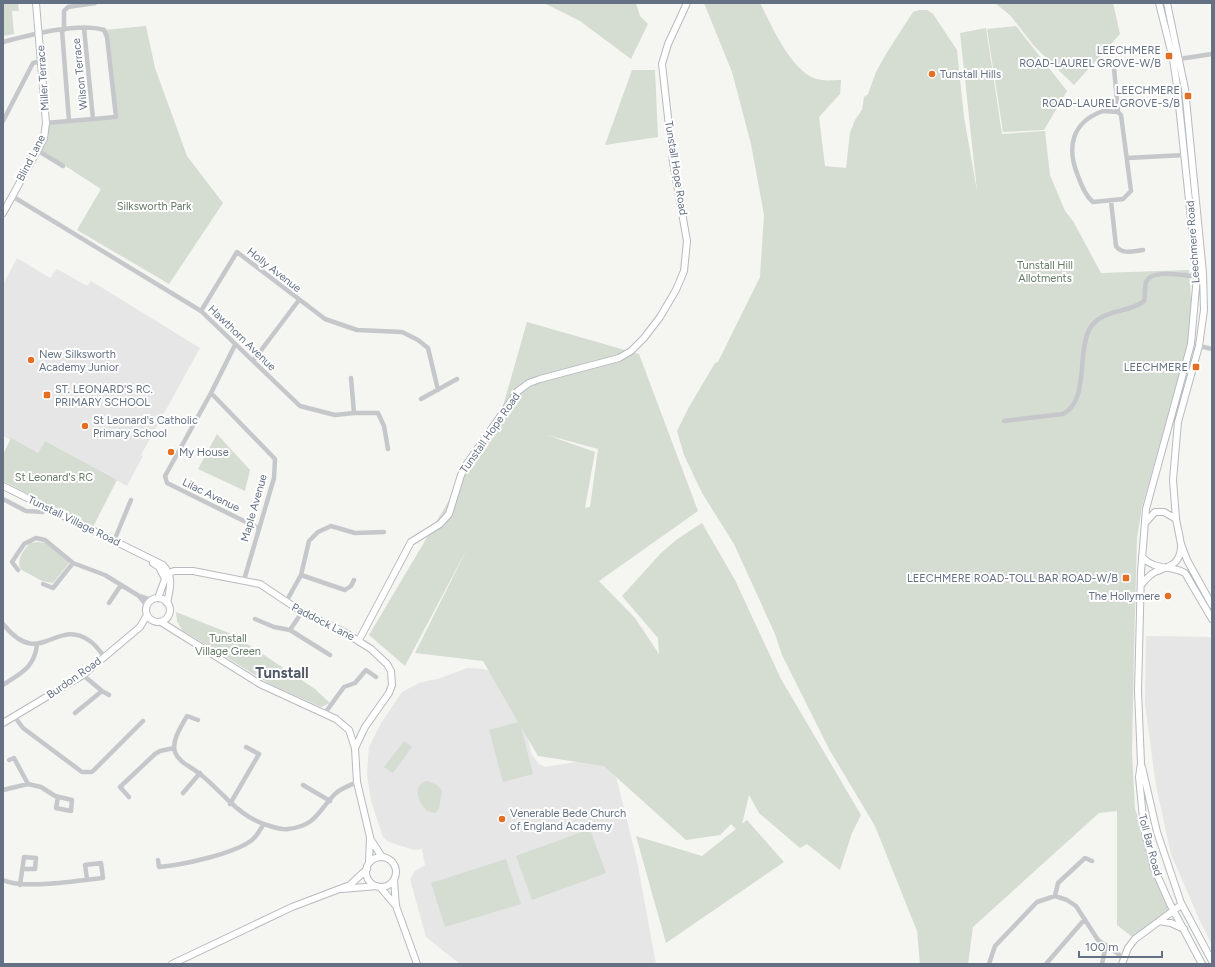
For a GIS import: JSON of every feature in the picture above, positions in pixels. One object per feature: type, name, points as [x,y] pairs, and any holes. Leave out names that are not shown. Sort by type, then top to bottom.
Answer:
[{"type":"main road","name":"Miller Terrace","points":[[36,3],[46,123]]},
{"type":"main road","name":"Tunstall Hope Road","points":[[359,640],[411,542],[440,524],[449,514],[460,475],[518,391],[540,379],[619,358],[631,351],[644,338],[660,317],[676,290],[684,272],[687,241],[672,154],[662,64],[666,51],[688,3]]},
{"type":"main road","name":"Leechmere Road","points":[[1141,572],[1146,509],[1157,463],[1172,417],[1191,344],[1197,270],[1185,89],[1159,3]]},
{"type":"main road","name":"Leechmere Road","points":[[1167,3],[1176,59]]},
{"type":"main road","name":"Blind Lane","points":[[3,213],[44,138],[46,123]]},
{"type":"main road","name":"Leechmere Road","points":[[1189,155],[1203,272],[1204,310],[1199,346],[1178,422],[1173,480],[1176,519],[1181,544],[1187,560],[1212,605]]},
{"type":"main road","points":[[1191,344],[1199,346]]},
{"type":"main road","name":"Tunstall Village Road","points":[[3,486],[163,565],[166,574]]},
{"type":"main road","points":[[1144,525],[1155,512],[1164,512],[1176,519]]},
{"type":"main road","points":[[1141,585],[1155,572],[1167,569],[1176,562],[1180,554],[1181,544]]},
{"type":"main road","points":[[1142,557],[1150,565],[1167,569],[1179,569],[1185,573],[1212,619]]},
{"type":"main road","name":"Paddock Lane","points":[[166,574],[180,570],[193,571],[244,580],[266,587],[302,612],[359,640],[387,664],[392,677],[389,693],[365,727],[355,748]]},
{"type":"main road","name":"Toll Bar Road","points":[[1141,572],[1138,690],[1141,763],[1139,777],[1144,828],[1154,868],[1173,910],[1202,964]]},
{"type":"main road","points":[[166,574],[165,583],[158,598],[152,600],[147,606],[147,615],[174,629],[260,684],[341,722],[351,734],[355,748],[357,782],[370,837],[375,848],[382,857],[393,862],[396,869],[394,880],[396,906],[416,964]]},
{"type":"main road","points":[[166,574],[171,581],[167,603]]},
{"type":"main road","points":[[158,598],[167,603],[170,609],[169,615],[174,629]]},
{"type":"main road","name":"Burdon Road","points":[[3,723],[83,674],[140,627],[147,615]]},
{"type":"main road","points":[[158,622],[169,615]]},
{"type":"main road","name":"Burdon Road","points":[[140,627],[158,622]]},
{"type":"main road","name":"Paddock Lane","points":[[351,734],[365,727]]},
{"type":"main road","name":"Toll Bar Road","points":[[1141,763],[1158,832],[1182,905],[1212,961]]},
{"type":"main road","points":[[370,837],[367,877],[371,883],[379,887],[396,906]]},
{"type":"main road","points":[[172,964],[292,906],[340,889],[357,880],[377,857],[382,857]]},
{"type":"main road","points":[[340,889],[349,890],[385,886],[394,880]]},
{"type":"main road","points":[[1123,961],[1128,948],[1135,939],[1173,910],[1182,905]]},
{"type":"main road","points":[[1158,921],[1171,923],[1184,929]]},
{"type":"street","points":[[69,121],[63,30],[64,11],[68,7],[95,3]]},
{"type":"street","points":[[3,42],[39,33],[84,28],[104,30],[108,37],[116,117],[46,123]]},
{"type":"street","name":"Wilson Terrace","points":[[84,28],[94,119]]},
{"type":"street","points":[[1176,59],[1212,54]]},
{"type":"street","points":[[3,121],[33,63],[42,61]]},
{"type":"street","points":[[1114,68],[1118,112],[1121,115],[1131,191],[1123,200],[1093,202],[1088,197],[1075,169],[1071,152],[1073,138],[1085,120],[1103,112],[1118,112]]},
{"type":"street","points":[[37,150],[63,166]]},
{"type":"street","points":[[1127,158],[1189,155]]},
{"type":"street","name":"Hawthorn Avenue","points":[[12,196],[201,311],[300,406],[335,416],[354,412]]},
{"type":"street","points":[[1111,200],[1116,246],[1123,252],[1143,250]]},
{"type":"street","name":"Holly Avenue","points":[[201,311],[237,252],[325,320],[357,330],[402,332],[418,340],[428,348],[438,390]]},
{"type":"street","points":[[1004,421],[1063,414],[1069,411],[1074,406],[1077,399],[1083,353],[1090,328],[1099,319],[1110,313],[1139,306],[1144,301],[1147,279],[1155,274],[1191,276],[1197,270]]},
{"type":"street","points":[[252,361],[299,300]]},
{"type":"street","name":"Lilac Avenue","points":[[235,344],[211,393],[164,476],[167,483],[258,528]]},
{"type":"street","points":[[1199,346],[1212,349]]},
{"type":"street","points":[[351,378],[354,412],[378,413],[384,426],[388,449]]},
{"type":"street","points":[[422,399],[458,380]]},
{"type":"street","name":"Maple Avenue","points":[[211,393],[275,459],[274,478],[258,528],[244,580]]},
{"type":"street","points":[[3,499],[26,510],[42,512],[45,507]]},
{"type":"street","points":[[114,541],[131,500]]},
{"type":"street","points":[[286,602],[301,575],[309,541],[318,532],[331,526],[356,533],[384,532]]},
{"type":"street","points":[[18,570],[12,562],[24,544],[36,538],[45,540],[73,563],[105,575],[139,596],[152,600]]},
{"type":"street","points":[[43,584],[53,588],[73,563]]},
{"type":"street","points":[[301,575],[345,590],[351,586],[354,580]]},
{"type":"street","points":[[108,603],[121,585]]},
{"type":"street","points":[[139,596],[147,606]]},
{"type":"street","points":[[290,630],[302,612]]},
{"type":"street","points":[[255,619],[274,627],[290,630],[330,655]]},
{"type":"street","points":[[3,624],[12,636],[24,643],[37,645],[64,635],[79,636],[91,642],[105,657]]},
{"type":"street","points":[[3,685],[33,663],[37,645]]},
{"type":"street","points":[[324,713],[344,687],[355,683],[366,670],[376,677]]},
{"type":"street","points":[[83,674],[102,691],[109,695]]},
{"type":"street","points":[[75,713],[102,691]]},
{"type":"street","points":[[14,716],[23,728],[82,772],[92,772],[143,721]]},
{"type":"street","points":[[198,720],[187,716],[180,729],[174,748],[179,759],[200,773],[230,804],[245,815],[263,825],[287,830],[307,824],[318,815],[342,788],[357,782]]},
{"type":"street","points":[[230,804],[259,754],[246,747]]},
{"type":"street","points":[[129,797],[120,787],[155,754],[160,751],[174,748]]},
{"type":"street","points":[[9,760],[14,758],[28,784]]},
{"type":"street","points":[[183,793],[200,773]]},
{"type":"street","points":[[3,790],[28,784],[41,787],[58,797],[72,800],[71,811],[56,808],[58,797]]},
{"type":"street","points":[[303,785],[330,800]]},
{"type":"street","points":[[158,860],[159,867],[172,866],[222,853],[248,843],[256,836],[263,825]]},
{"type":"street","points":[[1055,896],[1058,883],[1085,858],[1092,861]]},
{"type":"street","points":[[3,880],[20,884],[103,878],[101,863],[85,865],[87,879]]},
{"type":"street","points":[[20,884],[22,869]]},
{"type":"street","points":[[989,964],[994,946],[1037,902],[1055,896],[1067,900],[1076,906],[1098,940],[1106,945],[1123,961]]},
{"type":"street","points":[[1046,964],[1084,920]]},
{"type":"street","points":[[1102,964],[1106,945]]},
{"type":"shaded area","points":[[17,258],[50,278],[57,269],[87,286],[91,281],[200,348],[141,455],[143,456],[127,486],[45,441],[38,453],[3,436],[3,285]]},
{"type":"shaded area","points":[[1146,636],[1210,637],[1212,639],[1212,945],[1171,854],[1156,786],[1145,704]]},
{"type":"shaded area","name":"Venerable Bede Church of England Academy","points":[[467,668],[483,669],[497,673],[525,728],[532,755],[539,764],[545,767],[582,761],[599,763],[609,768],[616,776],[637,861],[656,964],[460,964],[426,937],[410,879],[415,871],[425,865],[422,849],[414,850],[389,842],[383,837],[371,801],[367,774],[369,747],[381,723],[402,692],[419,683],[441,678]]},
{"type":"green space","points":[[3,3],[18,3],[19,11],[12,11],[14,34],[3,36]]},
{"type":"green space","points":[[544,3],[636,3],[640,16],[648,24],[631,59],[580,21]]},
{"type":"green space","name":"Tunstall Hill Allotments","points":[[704,3],[760,3],[777,37],[802,70],[812,77],[822,80],[841,80],[840,94],[819,117],[825,166],[846,168],[850,133],[855,120],[862,110],[864,97],[868,94],[876,72],[886,54],[913,12],[927,10],[933,14],[957,50],[964,117],[977,191],[960,33],[986,28],[1002,134],[1045,131],[1050,175],[1065,211],[1073,221],[1101,273],[1189,270],[1192,309],[1189,341],[1142,507],[1137,538],[1134,651],[1132,753],[1135,809],[1173,910],[1135,939],[1117,925],[1117,811],[1099,813],[973,927],[968,964],[920,964],[917,931],[875,826],[829,749],[782,655],[775,634],[734,544],[702,493],[684,455],[677,431],[689,407],[715,363],[718,362],[760,277],[764,215],[751,144],[732,72]]},
{"type":"green space","points":[[995,3],[1113,3],[1120,34],[1074,85],[1034,46],[1011,16]]},
{"type":"green space","name":"Silksworth Park","points":[[146,26],[155,68],[187,156],[223,203],[169,284],[77,230],[101,189],[39,149],[46,123],[118,119],[104,30]]},
{"type":"green space","points":[[1016,26],[1067,91],[1044,130],[1003,132],[987,29]]},
{"type":"green space","points":[[632,70],[655,70],[658,137],[605,145]]},
{"type":"green space","points":[[527,322],[639,354],[698,511],[599,581],[635,618],[659,654],[658,638],[622,596],[661,553],[676,540],[702,523],[735,580],[781,679],[861,815],[852,833],[840,870],[807,844],[800,848],[759,813],[749,795],[742,824],[747,820],[784,862],[666,943],[636,836],[702,856],[736,829],[731,824],[720,835],[686,840],[604,766],[538,756],[521,727],[533,774],[503,782],[489,730],[518,722],[483,661],[415,653],[468,547],[405,666],[369,635],[501,413]],"holes":[[[547,435],[598,449],[590,507],[585,508],[595,452]]]},
{"type":"green space","points":[[217,434],[250,470],[245,491],[198,469]]},
{"type":"green space","name":"St Leonard's RC","points":[[11,438],[38,453],[45,441],[117,480],[93,527],[3,481],[3,455]]},
{"type":"green space","points":[[30,543],[45,543],[70,562],[53,583],[42,581],[20,569],[19,561],[23,552]]},
{"type":"green space","name":"Tunstall Village Green","points":[[176,612],[234,635],[315,689],[330,703],[321,707],[270,684],[182,630],[177,621]]},
{"type":"green space","points":[[404,741],[412,747],[393,773],[384,767]]},
{"type":"green space","points":[[427,781],[437,785],[442,790],[439,809],[435,813],[427,811],[419,799],[419,786]]},
{"type":"green space","points":[[590,829],[606,873],[532,900],[516,856]]},
{"type":"green space","points":[[506,859],[521,904],[445,927],[431,883]]},
{"type":"place","name":"LEECHMERE ROAD-LAUREL GROVE-W/B","points":[[1169,56]]},
{"type":"place","name":"Tunstall Hills","points":[[932,74]]},
{"type":"place","name":"LEECHMERE ROAD-LAUREL GROVE-S/B","points":[[1188,96]]},
{"type":"place","name":"New Silksworth Academy Junior","points":[[31,360]]},
{"type":"place","name":"LEECHMERE","points":[[1196,367]]},
{"type":"place","name":"ST. LEONARD'S RC. PRIMARY SCHOOL","points":[[47,395]]},
{"type":"place","name":"St Leonard's Catholic Primary School","points":[[85,426]]},
{"type":"place","name":"My House","points":[[171,452]]},
{"type":"place","name":"LEECHMERE ROAD-TOLL BAR ROAD-W/B","points":[[1126,578]]},
{"type":"place","name":"The Hollymere","points":[[1168,596]]},
{"type":"place","name":"Venerable Bede Church of England Academy","points":[[502,819]]},
{"type":"district","name":"Tunstall","points":[[282,673]]}]
